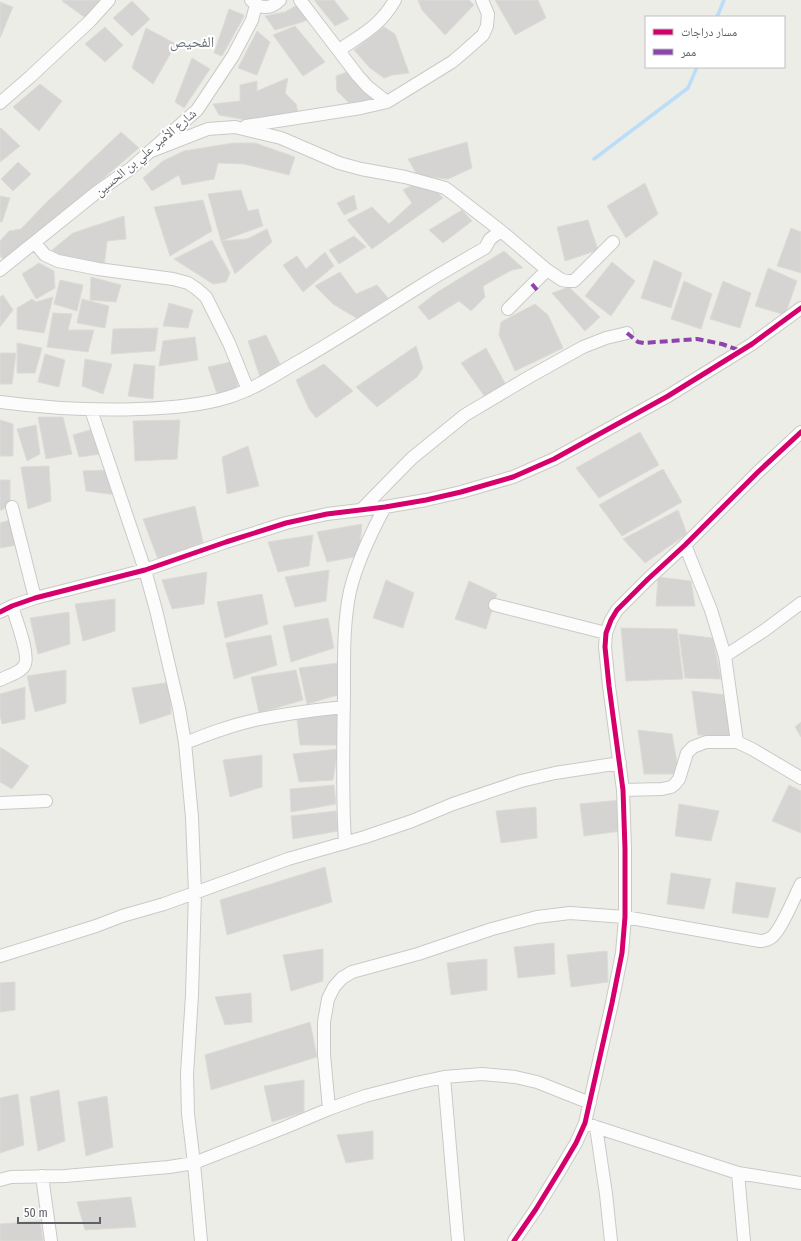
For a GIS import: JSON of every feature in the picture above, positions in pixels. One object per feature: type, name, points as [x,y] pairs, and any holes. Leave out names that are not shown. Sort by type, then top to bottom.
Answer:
[{"type":"street","points":[[0,103],[90,22],[109,0]]},
{"type":"street","points":[[254,2],[262,7],[269,7],[275,5],[280,0]]},
{"type":"street","points":[[300,0],[358,76],[368,87],[387,102]]},
{"type":"street","points":[[339,50],[375,26],[384,17],[395,0]]},
{"type":"street","points":[[149,152],[208,128],[259,125],[361,108],[387,102],[452,62],[483,35],[488,14],[482,0]]},
{"type":"street","name":"شارع الأمير علي بن الحسين","points":[[0,270],[97,192],[130,169],[197,110],[233,56],[252,20],[254,2]]},
{"type":"street","points":[[197,110],[208,128]]},
{"type":"street","points":[[235,127],[281,138],[339,163],[361,170],[404,177],[445,188],[501,231],[547,270],[562,280],[574,281],[613,242]]},
{"type":"street","points":[[0,402],[26,406],[90,410],[161,408],[205,403],[229,397],[248,390],[319,350],[423,284],[485,248],[490,239],[501,231]]},
{"type":"street","points":[[35,243],[45,255],[58,261],[98,270],[172,279],[188,283],[197,289],[206,297],[229,343],[248,390]]},
{"type":"street","points":[[508,309],[547,270]]},
{"type":"street","points":[[0,612],[35,598],[145,570],[286,523],[327,514],[426,500],[461,492],[513,477],[554,459],[608,430],[714,368],[752,344],[801,308]]},
{"type":"street","points":[[362,509],[412,458],[465,415],[528,377],[584,347],[606,338],[627,333]]},
{"type":"street","points":[[90,410],[145,570],[179,708],[185,743],[192,817],[195,893],[192,995],[187,1074],[188,1114],[201,1241]]},
{"type":"street","points":[[611,1241],[606,1194],[591,1125],[590,1103],[622,953],[625,917],[623,790],[609,686],[605,647],[606,633],[617,610],[801,432]]},
{"type":"street","points":[[12,507],[35,598]]},
{"type":"street","points":[[345,843],[342,782],[346,613],[350,591],[357,568],[374,528],[385,507]]},
{"type":"street","points":[[684,545],[711,610],[725,656],[738,742]]},
{"type":"street","points":[[725,656],[766,630],[801,603]]},
{"type":"street","points":[[495,605],[606,633]]},
{"type":"street","points":[[0,680],[24,667],[26,662],[25,649],[12,606]]},
{"type":"street","points":[[185,743],[214,732],[254,720],[304,711],[344,707]]},
{"type":"street","points":[[623,790],[662,789],[671,787],[679,779],[687,753],[693,747],[706,742],[738,742],[759,752],[801,778]]},
{"type":"street","points":[[0,956],[195,893],[288,859],[345,843],[412,821],[454,804],[521,781],[554,773],[620,763]]},
{"type":"street","points":[[0,803],[46,801]]},
{"type":"street","points":[[329,1109],[324,1054],[324,1022],[328,999],[334,987],[342,978],[352,972],[418,954],[492,929],[537,917],[570,913],[625,917],[760,941],[766,940],[772,937],[778,930],[801,884]]},
{"type":"street","points":[[0,1180],[11,1177],[65,1176],[169,1167],[194,1163],[365,1096],[444,1077],[482,1074],[515,1077],[538,1082],[590,1103]]},
{"type":"street","points":[[444,1077],[458,1241]]},
{"type":"street","points":[[591,1125],[738,1173],[801,1183]]},
{"type":"street","points":[[514,1241],[576,1143],[591,1125]]},
{"type":"street","points":[[738,1173],[744,1241]]},
{"type":"street","points":[[42,1176],[51,1241]]},
{"type":"building","points":[[102,0],[87,19],[62,1]]},
{"type":"building","points":[[314,0],[334,0],[349,19],[335,26]]},
{"type":"building","points":[[418,0],[469,0],[474,5],[445,35],[422,10]]},
{"type":"building","points":[[495,0],[538,0],[546,18],[515,35]]},
{"type":"building","points":[[132,1],[150,19],[132,36],[113,18]]},
{"type":"building","points":[[0,2],[13,7],[0,38]]},
{"type":"building","points":[[299,4],[310,19],[275,30],[265,16],[285,12]]},
{"type":"building","points":[[229,9],[244,15],[222,56],[214,53]]},
{"type":"building","points":[[295,26],[325,62],[303,76],[273,35]]},
{"type":"building","points":[[105,27],[123,45],[105,62],[85,44]]},
{"type":"building","points":[[384,27],[395,34],[409,73],[392,75],[384,78],[370,68],[354,50]]},
{"type":"building","points":[[146,28],[176,44],[153,84],[132,68]]},
{"type":"building","points":[[257,31],[270,42],[257,75],[238,68]]},
{"type":"building","points":[[192,58],[210,69],[184,108],[175,102]]},
{"type":"building","points":[[350,71],[374,99],[349,103],[337,91],[336,76]]},
{"type":"building","points":[[288,78],[285,93],[296,104],[298,113],[246,120],[219,115],[213,104],[240,101],[240,85],[257,81],[257,91]]},
{"type":"building","points":[[40,84],[62,101],[39,131],[13,107]]},
{"type":"building","points":[[1,128],[20,146],[0,162],[0,129]]},
{"type":"building","points":[[121,132],[139,148],[6,261],[0,256],[0,241],[9,231],[21,229],[46,203]]},
{"type":"building","points":[[467,142],[472,168],[448,179],[418,176],[408,159]]},
{"type":"building","points":[[233,143],[255,143],[295,157],[289,175],[244,164],[218,163],[214,179],[182,185],[179,175],[152,191],[143,178],[163,161],[184,151]]},
{"type":"building","points":[[18,162],[31,174],[13,191],[1,179]]},
{"type":"building","points":[[645,183],[658,214],[626,238],[607,206]]},
{"type":"building","points":[[414,184],[433,188],[443,198],[372,249],[347,220],[372,207],[389,224],[412,203],[403,190]]},
{"type":"building","points":[[241,190],[248,211],[258,209],[263,226],[221,241],[208,194]]},
{"type":"building","points":[[354,195],[357,209],[344,215],[337,203]]},
{"type":"building","points":[[0,196],[10,198],[2,222],[0,222]]},
{"type":"building","points":[[203,200],[212,231],[170,256],[154,207]]},
{"type":"building","points":[[462,210],[472,221],[443,243],[429,230]]},
{"type":"building","points":[[124,216],[126,239],[107,241],[104,268],[63,257],[52,250],[73,233]]},
{"type":"building","points":[[588,220],[598,250],[565,261],[557,227]]},
{"type":"building","points":[[791,228],[801,232],[801,273],[777,266]]},
{"type":"building","points":[[267,229],[272,242],[235,274],[221,241],[247,239]]},
{"type":"building","points":[[354,236],[366,247],[339,264],[329,250]]},
{"type":"building","points":[[212,240],[230,273],[226,282],[213,284],[174,259]]},
{"type":"building","points":[[504,251],[523,268],[512,270],[483,286],[485,297],[471,311],[459,301],[429,320],[418,307],[436,293]]},
{"type":"building","points":[[325,252],[334,266],[303,292],[283,265],[297,256],[306,269]]},
{"type":"building","points":[[654,260],[682,273],[671,308],[641,298]]},
{"type":"building","points":[[612,262],[635,281],[611,316],[585,296]]},
{"type":"building","points":[[39,263],[54,271],[55,288],[36,299],[22,274]]},
{"type":"building","points":[[768,268],[797,281],[785,315],[755,306]]},
{"type":"building","points":[[340,272],[356,294],[377,285],[388,298],[358,319],[333,304],[315,286]]},
{"type":"building","points":[[91,277],[121,285],[116,302],[90,300]]},
{"type":"building","points":[[60,280],[83,285],[77,311],[54,304]]},
{"type":"building","points":[[684,281],[712,294],[701,329],[671,319]]},
{"type":"building","points":[[723,281],[751,293],[740,328],[710,319]]},
{"type":"building","points":[[569,287],[600,317],[585,331],[552,293]]},
{"type":"building","points":[[3,295],[13,310],[0,327],[0,297]]},
{"type":"building","points":[[53,297],[44,333],[17,329],[17,308],[32,299],[36,302]]},
{"type":"building","points":[[82,299],[109,306],[105,328],[77,323]]},
{"type":"building","points":[[169,303],[193,310],[188,328],[163,326]]},
{"type":"building","points":[[535,304],[548,315],[563,348],[515,371],[499,335],[501,322]]},
{"type":"building","points":[[53,313],[72,314],[68,330],[94,330],[88,352],[47,347]]},
{"type":"building","points":[[158,328],[155,351],[111,354],[113,329]]},
{"type":"building","points":[[266,335],[280,364],[260,377],[248,341]]},
{"type":"building","points":[[195,337],[198,360],[159,366],[163,341]]},
{"type":"building","points":[[17,343],[42,348],[35,373],[17,373]]},
{"type":"building","points":[[416,346],[423,368],[417,377],[377,407],[356,387]]},
{"type":"building","points":[[486,348],[506,385],[485,397],[461,363]]},
{"type":"building","points":[[0,353],[16,353],[12,384],[0,384]]},
{"type":"building","points":[[45,354],[65,360],[59,387],[38,382]]},
{"type":"building","points":[[85,359],[112,364],[103,394],[82,386]]},
{"type":"building","points":[[231,362],[239,389],[217,394],[208,367]]},
{"type":"building","points":[[134,364],[155,366],[153,399],[128,396]]},
{"type":"building","points":[[324,364],[353,391],[316,418],[309,409],[296,380]]},
{"type":"building","points":[[38,417],[63,417],[72,454],[46,459]]},
{"type":"building","points":[[0,420],[13,424],[13,456],[0,456]]},
{"type":"building","points":[[180,420],[177,459],[135,461],[133,421]]},
{"type":"building","points":[[36,425],[40,454],[27,461],[17,429]]},
{"type":"building","points":[[93,429],[101,454],[79,457],[73,435]]},
{"type":"building","points":[[640,432],[659,465],[599,498],[576,468]]},
{"type":"building","points":[[248,446],[259,486],[227,494],[222,457]]},
{"type":"building","points":[[49,466],[51,501],[28,509],[21,467]]},
{"type":"building","points":[[663,469],[682,502],[622,536],[599,505]]},
{"type":"building","points":[[107,470],[117,495],[86,491],[83,471]]},
{"type":"building","points":[[0,480],[10,480],[10,504],[2,510],[0,510]]},
{"type":"building","points":[[195,506],[203,542],[159,562],[143,519]]},
{"type":"building","points":[[678,510],[687,534],[645,563],[623,539]]},
{"type":"building","points":[[13,519],[17,545],[0,548],[0,523]]},
{"type":"building","points":[[362,524],[359,556],[327,562],[317,532]]},
{"type":"building","points":[[313,535],[309,566],[278,572],[268,542]]},
{"type":"building","points":[[329,570],[326,601],[295,607],[285,577]]},
{"type":"building","points":[[207,572],[204,604],[172,609],[162,580]]},
{"type":"building","points":[[658,577],[691,581],[695,606],[656,606]]},
{"type":"building","points":[[386,580],[414,593],[403,628],[373,618]]},
{"type":"building","points":[[469,581],[497,594],[486,629],[455,619]]},
{"type":"building","points":[[262,594],[268,624],[225,638],[217,602]]},
{"type":"building","points":[[115,599],[115,631],[83,641],[75,604]]},
{"type":"building","points":[[69,612],[70,644],[38,654],[30,618]]},
{"type":"building","points":[[328,618],[334,648],[291,662],[283,626]]},
{"type":"building","points":[[621,628],[677,629],[683,679],[626,681]]},
{"type":"building","points":[[679,634],[713,638],[721,679],[685,678]]},
{"type":"building","points":[[271,635],[277,665],[234,679],[226,643]]},
{"type":"building","points":[[338,663],[338,695],[307,704],[299,668]]},
{"type":"building","points":[[66,670],[66,703],[35,712],[27,676]]},
{"type":"building","points":[[296,670],[303,700],[259,713],[251,677]]},
{"type":"building","points":[[171,682],[171,714],[140,724],[132,688]]},
{"type":"building","points":[[25,687],[25,719],[2,724],[0,715],[0,694]]},
{"type":"building","points":[[692,691],[726,695],[734,736],[698,735]]},
{"type":"building","points":[[337,713],[337,745],[300,745],[297,719]]},
{"type":"building","points":[[801,722],[801,737],[795,727]]},
{"type":"building","points":[[638,730],[672,734],[679,774],[644,774]]},
{"type":"building","points":[[0,747],[29,766],[12,789],[0,782]]},
{"type":"building","points":[[338,749],[333,780],[299,782],[293,754]]},
{"type":"building","points":[[262,755],[262,787],[230,797],[223,760]]},
{"type":"building","points":[[334,785],[336,804],[291,812],[290,789]]},
{"type":"building","points":[[789,785],[801,791],[801,833],[772,821]]},
{"type":"building","points":[[620,800],[621,831],[584,836],[580,804]]},
{"type":"building","points":[[679,804],[719,811],[711,841],[675,836]]},
{"type":"building","points":[[536,807],[537,838],[501,843],[496,811]]},
{"type":"building","points":[[336,811],[338,831],[293,839],[291,816]]},
{"type":"building","points":[[325,867],[332,902],[227,935],[220,900]]},
{"type":"building","points":[[671,873],[711,879],[704,909],[667,904]]},
{"type":"building","points":[[736,882],[776,888],[768,918],[732,913]]},
{"type":"building","points":[[554,943],[555,974],[518,978],[514,947]]},
{"type":"building","points":[[323,949],[323,981],[291,991],[283,955]]},
{"type":"building","points":[[607,951],[608,982],[571,987],[567,955]]},
{"type":"building","points":[[487,959],[487,990],[451,995],[447,963]]},
{"type":"building","points":[[15,982],[15,1010],[0,1012],[0,983]]},
{"type":"building","points":[[251,993],[252,1022],[225,1025],[215,997]]},
{"type":"building","points":[[310,1022],[317,1057],[211,1090],[205,1055]]},
{"type":"building","points":[[304,1080],[304,1112],[272,1122],[264,1086]]},
{"type":"building","points":[[59,1090],[65,1141],[38,1151],[30,1097]]},
{"type":"building","points":[[18,1094],[24,1145],[0,1153],[0,1098]]},
{"type":"building","points":[[107,1096],[113,1147],[86,1156],[78,1102]]},
{"type":"building","points":[[373,1131],[373,1159],[346,1163],[337,1135]]},
{"type":"building","points":[[131,1197],[136,1227],[85,1230],[77,1202]]},
{"type":"building","points":[[40,1221],[43,1241],[0,1241],[0,1224]]},
{"type":"waterway","points":[[717,16],[724,0]]},
{"type":"waterway","points":[[594,159],[688,88],[697,68]]},
{"type":"marked path","points":[[532,284],[537,290]]},
{"type":"marked path","points":[[627,333],[638,342],[644,343],[697,339],[722,344],[741,351]]},
{"type":"cycle path","points":[[0,612],[35,598],[145,570],[286,523],[327,514],[426,500],[461,492],[513,477],[554,459],[668,396],[752,344],[801,308]]},
{"type":"cycle path","points":[[514,1241],[560,1170],[576,1143],[585,1123],[622,953],[625,917],[623,790],[609,686],[605,647],[606,633],[617,610],[801,432]]},
{"type":"district","name":"الفحيص","points":[[192,42]]}]
